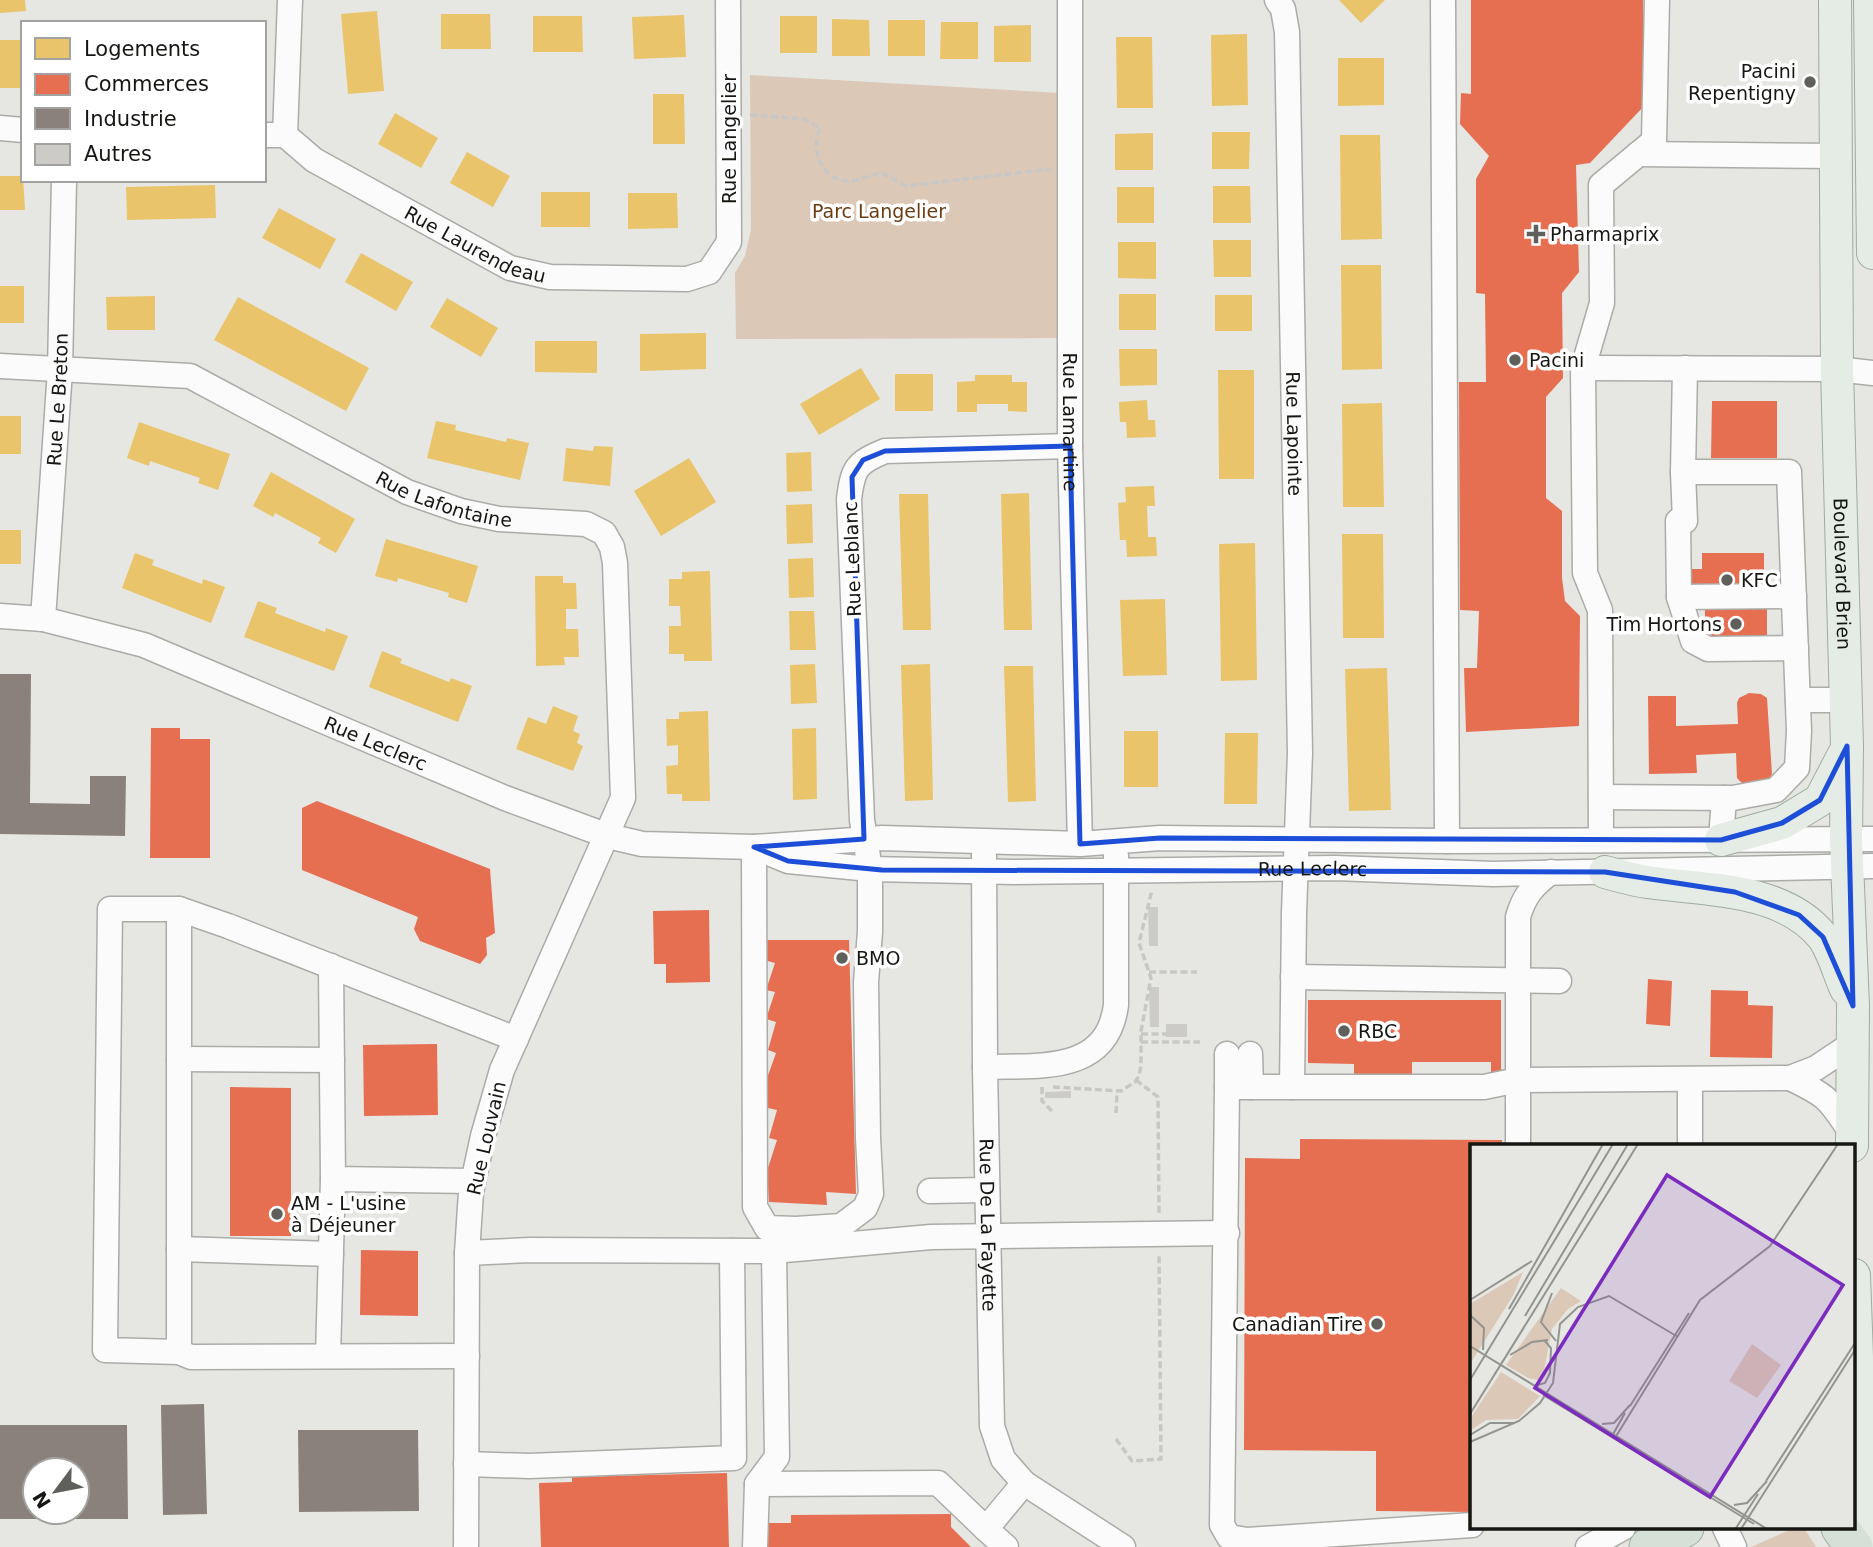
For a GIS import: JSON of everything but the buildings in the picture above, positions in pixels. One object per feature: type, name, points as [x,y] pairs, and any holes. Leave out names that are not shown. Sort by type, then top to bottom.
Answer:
[{"type":"highway","points":[[1648,1547],[1681,1530]]},
{"type":"highway","points":[[1841,1530],[1854,1547]]},
{"type":"main road","name":"Boulevard Brien","points":[[1835,0],[1837,369],[1847,747],[1860,852],[1853,1006],[1852,1140]]},
{"type":"main road","points":[[1870,0],[1873,253]]},
{"type":"main road","points":[[1721,840],[1782,823],[1820,800],[1847,747]]},
{"type":"main road","points":[[1605,872],[1645,882],[1735,892],[1799,915],[1823,937],[1853,1006]]},
{"type":"main road","points":[[1856,1387],[1862,1452],[1864,1547]]},
{"type":"street","points":[[275,135],[290,0]]},
{"type":"street","name":"Rue Langelier","points":[[709,272],[729,242],[728,0]]},
{"type":"street","name":"Rue Lamartine","points":[[1070,0],[1070,446],[1080,844]]},
{"type":"street","name":"Rue Lapointe","points":[[1277,0],[1283,9],[1287,46],[1300,753],[1293,978],[1293,1087]]},
{"type":"street","points":[[1443,0],[1447,841]]},
{"type":"street","points":[[1601,840],[1600,610],[1585,573],[1583,368],[1602,303],[1601,185],[1654,141],[1657,0]]},
{"type":"street","points":[[0,128],[21,130]]},
{"type":"street","name":"Rue Laurendeau","points":[[275,135],[314,160],[510,268],[550,277],[687,279],[709,272]]},
{"type":"street","points":[[1638,154],[1836,156]]},
{"type":"street","name":"Rue Le Breton","points":[[43,619],[60,370],[64,182]]},
{"type":"street","name":"Rue Lafontaine","points":[[0,366],[190,376],[407,492],[461,511],[499,519],[586,524],[604,533],[612,547],[615,563],[624,786],[621,807],[607,836]]},
{"type":"street","points":[[1583,368],[1837,369],[1873,373]]},
{"type":"street","points":[[1685,368],[1679,597],[1693,641],[1708,649],[1796,648]]},
{"type":"street","name":"Rue Leblanc","points":[[754,847],[755,1206],[767,1228],[841,1226],[865,1208],[871,1194],[866,995],[870,869],[862,820],[849,499],[852,477],[863,460],[885,451],[1070,446]]},
{"type":"street","points":[[1601,797],[1724,798],[1776,790],[1797,768],[1798,700],[1789,472],[1683,472]]},
{"type":"street","points":[[1679,597],[1794,596]]},
{"type":"street","name":"Rue Leclerc","points":[[0,616],[43,619],[144,645],[505,798],[607,836],[659,846],[754,847],[864,839],[957,838],[1080,844],[1160,838],[1721,840],[1860,852]]},
{"type":"street","points":[[1798,700],[1846,700]]},
{"type":"street","points":[[1721,840],[1724,798]]},
{"type":"street","name":"Rue Louvain","points":[[466,1547],[467,1253],[473,1181],[502,1070],[607,836]]},
{"type":"street","name":"Rue De La Fayette","points":[[984,841],[992,1426],[1003,1459],[1024,1483],[1123,1547]]},
{"type":"street","points":[[985,1067],[1059,1065],[1073,1061],[1099,1045],[1108,1032],[1116,1005],[1116,841]]},
{"type":"street","name":"Rue Leclerc","points":[[754,847],[788,861],[870,869],[984,872],[1335,868],[1493,874],[1605,872],[1860,852]]},
{"type":"street","points":[[1518,1144],[1518,917],[1523,900],[1534,885],[1551,872]]},
{"type":"street","points":[[1493,874],[1509,891],[1518,917]]},
{"type":"street","points":[[467,1356],[191,1357],[178,1352],[105,1350],[110,909],[179,909],[516,1039]]},
{"type":"street","points":[[178,1352],[179,909]]},
{"type":"street","points":[[328,1356],[333,1179],[331,966]]},
{"type":"street","points":[[1293,978],[1559,981]]},
{"type":"street","points":[[1239,1087],[1484,1087],[1518,1080],[1790,1079],[1816,1068],[1852,1044]]},
{"type":"street","points":[[1239,1054],[1239,1087],[1227,1233],[1222,1525],[1229,1537],[1247,1540],[1470,1525]]},
{"type":"street","points":[[179,1059],[332,1060]]},
{"type":"street","points":[[1690,1079],[1690,1144]]},
{"type":"street","points":[[1790,1079],[1820,1092],[1832,1103],[1852,1140]]},
{"type":"street","points":[[333,1179],[473,1181]]},
{"type":"street","points":[[930,1191],[987,1190]]},
{"type":"street","points":[[467,1253],[530,1250],[774,1251],[931,1237],[1227,1233]]},
{"type":"street","points":[[179,1249],[331,1254]]},
{"type":"street","points":[[466,1464],[528,1466],[734,1458],[733,1251]]},
{"type":"street","points":[[755,1547],[757,1484],[777,1457],[774,1251]]},
{"type":"street","points":[[757,1484],[938,1483],[1006,1547]]},
{"type":"street","points":[[986,1529],[1024,1483]]},
{"type":"street","points":[[1588,1547],[1619,1530]]},
{"type":"street","points":[[1726,1530],[1734,1547]]},
{"type":"path","points":[[729,114],[804,119],[820,128],[816,146],[817,157],[822,167],[840,180],[852,181],[882,173],[906,186],[1070,167]]},
{"type":"path","points":[[1149,972],[1197,972]]},
{"type":"path","points":[[1141,1034],[1166,1034]]},
{"type":"path","points":[[1141,1042],[1200,1042]]},
{"type":"path","points":[[1136,1080],[1158,1097],[1159,1223]]},
{"type":"path","points":[[1042,1087],[1042,1101],[1054,1113]]},
{"type":"path","points":[[1116,1113],[1117,1092]]},
{"type":"path","points":[[1116,1439],[1132,1461],[1161,1459],[1159,1244]]},
{"type":"highlighted area","points":[[1070,446],[1080,844],[1160,838],[1721,840],[1782,823],[1820,800],[1847,746],[1853,1006],[1823,937],[1799,915],[1735,892],[1605,872],[882,870],[788,861],[754,847],[864,839],[852,477],[863,460],[885,451]]},
{"type":"green space","name":"Parc Langelier","points":[[750,75],[1059,93],[1062,338],[736,339],[735,273],[745,256],[751,230]]},
{"type":"green space","points":[[1789,1530],[1805,1530],[1816,1547],[1751,1547]]},
{"type":"place","name":"Pacini Repentigny","points":[[1810,82]]},
{"type":"place","name":"Pharmaprix","points":[[1536,234]]},
{"type":"place","name":"Pacini","points":[[1515,360]]},
{"type":"place","name":"KFC","points":[[1727,580]]},
{"type":"place","name":"Tim Hortons","points":[[1736,624]]},
{"type":"place","name":"BMO","points":[[842,958]]},
{"type":"place","name":"RBC","points":[[1344,1031]]},
{"type":"place","name":"AM - L'usine à Déjeuner","points":[[277,1214]]},
{"type":"place","name":"Canadian Tire","points":[[1377,1324]]}]
